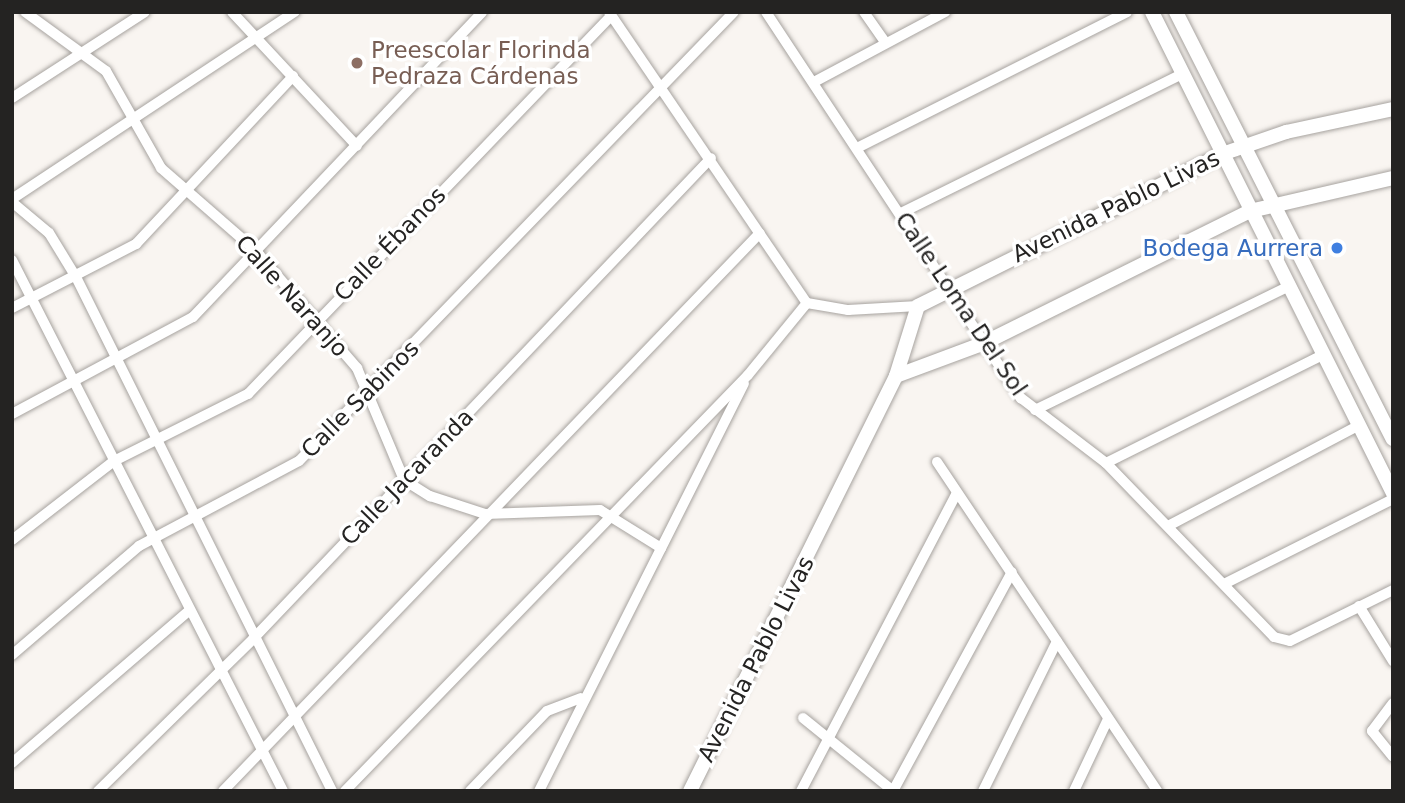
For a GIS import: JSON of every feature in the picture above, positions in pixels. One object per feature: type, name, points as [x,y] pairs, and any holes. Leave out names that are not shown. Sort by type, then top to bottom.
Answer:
[{"type":"street","name":"Calle Naranjo","points":[[25,12],[84,52],[120,90],[132,124],[188,193],[256,251],[357,368],[404,480]]},
{"type":"street","points":[[12,98],[145,12]]},
{"type":"street","points":[[232,12],[357,146]]},
{"type":"street","points":[[295,12],[132,124],[12,201],[49,233],[76,277],[253,639],[332,791]]},
{"type":"street","points":[[12,414],[192,317],[482,12]]},
{"type":"street","name":"Calle Sabinos","points":[[12,655],[155,537],[195,520],[299,461],[664,88],[734,12]]},
{"type":"street","name":"Calle Loma Del Sol","points":[[766,12],[949,286],[982,344],[1035,410],[1106,463],[1226,583],[1274,637],[1290,641],[1359,606]]},
{"type":"street","points":[[864,12],[884,41]]},
{"type":"street","points":[[814,82],[884,41],[945,12]]},
{"type":"street","points":[[857,148],[1127,12]]},
{"type":"street","points":[[1152,12],[1181,74],[1225,153],[1250,211],[1393,493]]},
{"type":"street","points":[[1177,12],[1277,203],[1393,439]]},
{"type":"street","points":[[610,14],[664,88],[807,303],[848,310],[918,306]]},
{"type":"street","name":"Calle Ébanos","points":[[12,540],[114,461],[157,442],[248,394],[610,14]]},
{"type":"street","points":[[901,213],[1181,74]]},
{"type":"street","points":[[12,308],[136,244],[188,193],[293,76]]},
{"type":"street","name":"Avenida Pablo Livas","points":[[690,791],[897,376],[918,306],[949,286],[1225,153],[1247,145],[1393,109]]},
{"type":"street","name":"Calle Jacaranda","points":[[98,791],[222,671],[711,159]]},
{"type":"street","points":[[897,376],[982,344],[1250,211],[1393,178]]},
{"type":"street","points":[[223,791],[295,721],[485,514],[760,233]]},
{"type":"street","points":[[12,260],[35,298],[114,461],[155,537],[189,611],[283,791]]},
{"type":"street","points":[[1035,410],[1289,286]]},
{"type":"street","points":[[345,791],[748,375],[807,303]]},
{"type":"street","points":[[1106,463],[1322,355]]},
{"type":"street","points":[[539,791],[581,698],[661,548],[748,375]]},
{"type":"street","points":[[1168,526],[1358,426]]},
{"type":"street","points":[[937,462],[1157,791]]},
{"type":"street","points":[[404,480],[430,496],[485,514],[586,507],[611,515],[661,548]]},
{"type":"street","points":[[801,791],[957,493]]},
{"type":"street","points":[[1226,583],[1393,499]]},
{"type":"street","points":[[803,718],[893,791],[1012,572]]},
{"type":"street","points":[[1393,590],[1359,606],[1393,661]]},
{"type":"street","points":[[12,763],[189,611]]},
{"type":"street","points":[[983,791],[1057,641]]},
{"type":"street","points":[[470,791],[547,711],[581,698]]},
{"type":"street","points":[[1393,703],[1375,722],[1374,738],[1393,757]]},
{"type":"street","points":[[1074,791],[1108,719]]},
{"type":"place","name":"Preescolar Florinda Pedraza Cárdenas","points":[[357,63]]},
{"type":"place","name":"Bodega Aurrera","points":[[1337,248]]}]
